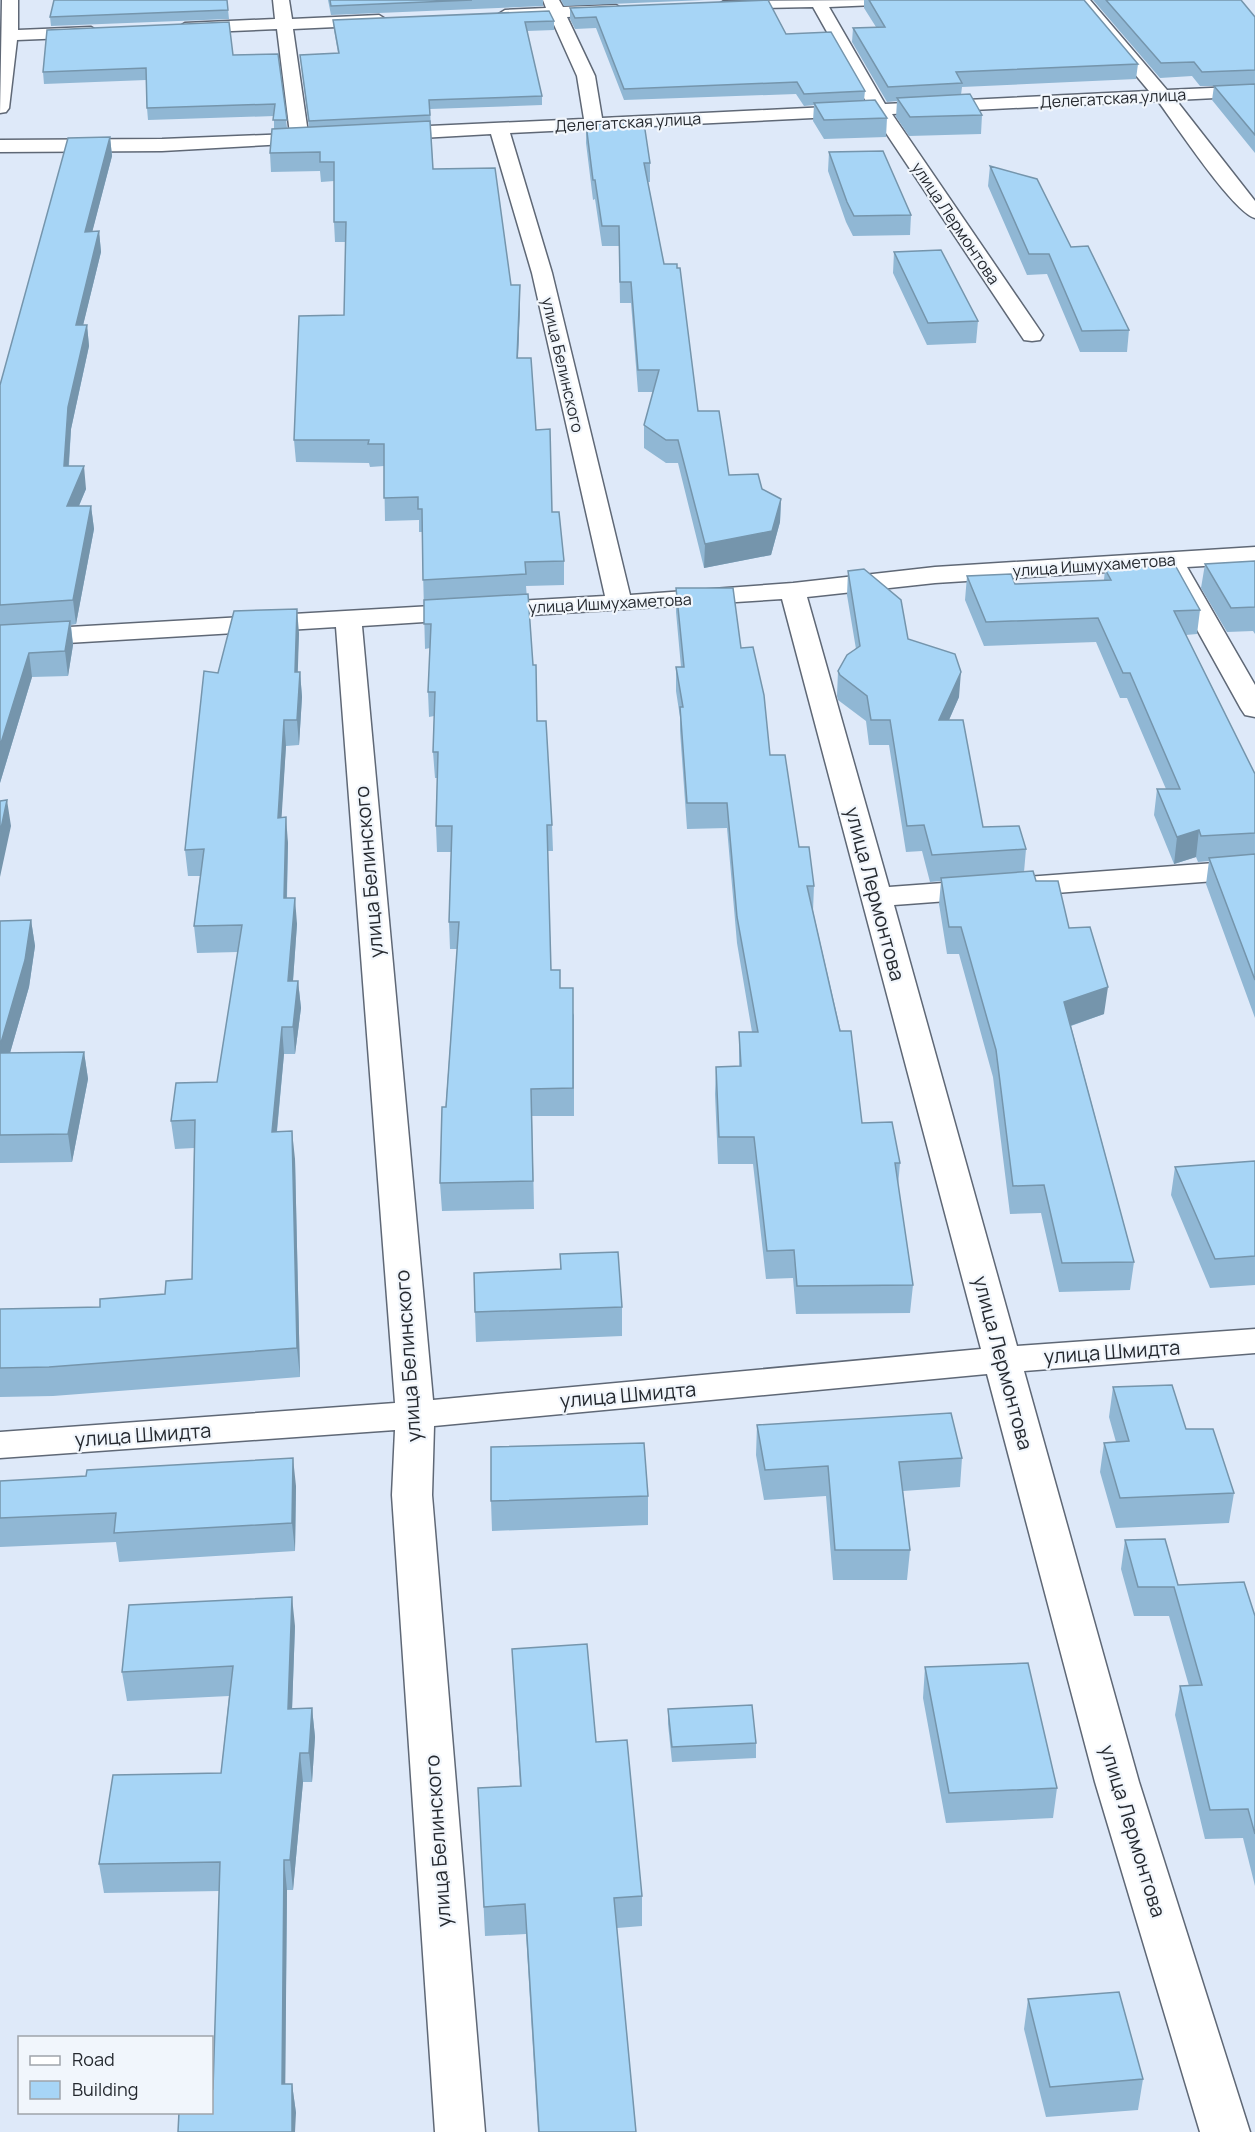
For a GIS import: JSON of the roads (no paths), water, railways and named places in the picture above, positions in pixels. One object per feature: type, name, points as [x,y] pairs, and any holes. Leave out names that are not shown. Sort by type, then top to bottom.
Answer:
[{"type":"street","points":[[0,108],[9,35],[10,0]]},
{"type":"street","points":[[281,0],[300,139]]},
{"type":"street","points":[[711,7],[875,0]]},
{"type":"street","points":[[1081,0],[1163,96],[1238,195],[1255,212]]},
{"type":"street","name":"улица Лермонтова","points":[[818,1],[880,110],[1032,335]]},
{"type":"street","points":[[554,6],[586,76],[594,124]]},
{"type":"street","points":[[486,16],[554,6],[628,10]]},
{"type":"street","points":[[164,29],[390,20]]},
{"type":"street","points":[[9,35],[104,31]]},
{"type":"street","name":"Делегатская улица","points":[[370,135],[1255,91]]},
{"type":"street","name":"улица Белинского","points":[[499,129],[542,273],[619,603]]},
{"type":"street","points":[[0,146],[162,145],[335,137]]},
{"type":"street","name":"улица Ишмухаметова","points":[[0,639],[619,603],[793,591],[935,575],[1255,555]]},
{"type":"street","points":[[1171,560],[1255,709]]},
{"type":"street","name":"улица Лермонтова","points":[[793,591],[1117,1782],[1225,2132]]},
{"type":"street","name":"улица Белинского","points":[[348,617],[415,1415],[412,1495],[460,2132]]},
{"type":"street","points":[[876,897],[1255,869]]},
{"type":"street","name":"улица Шмидта","points":[[0,1445],[415,1415],[1002,1360],[1255,1341]]}]
